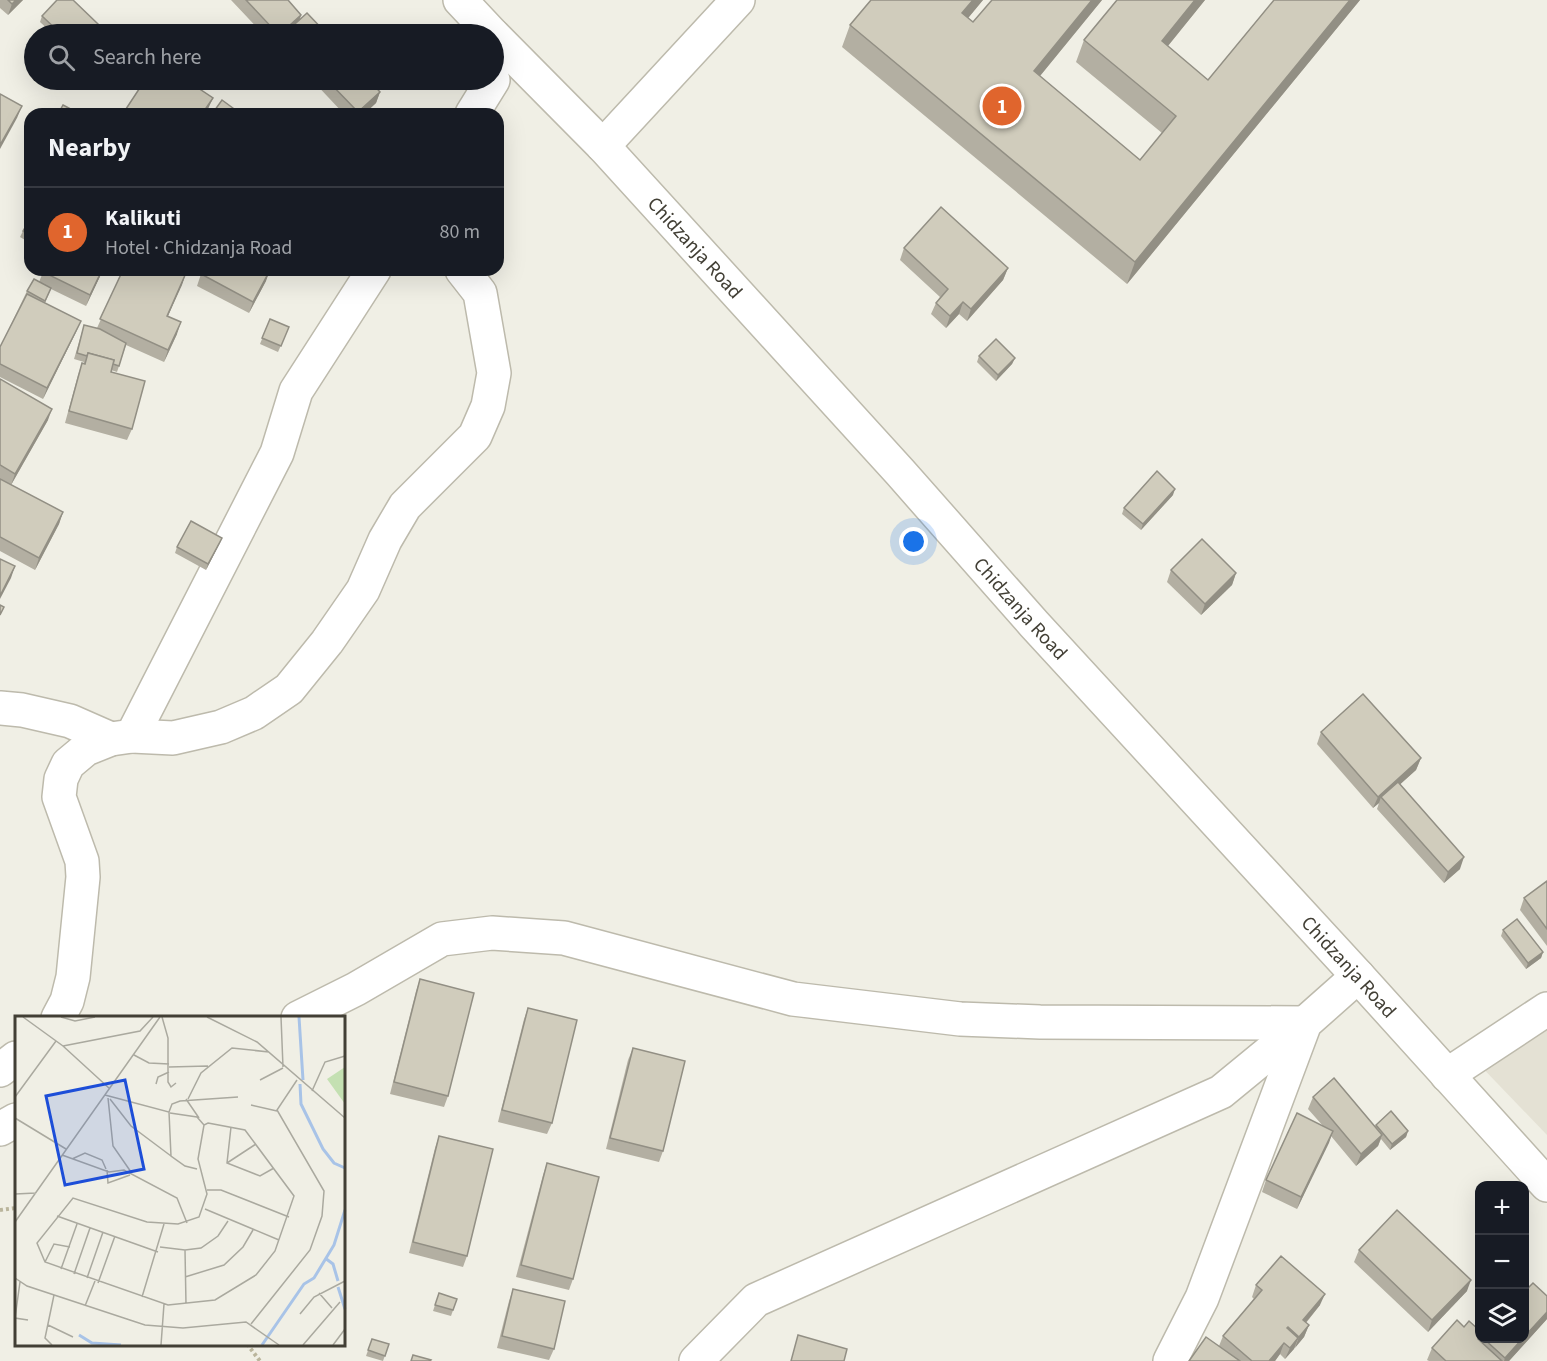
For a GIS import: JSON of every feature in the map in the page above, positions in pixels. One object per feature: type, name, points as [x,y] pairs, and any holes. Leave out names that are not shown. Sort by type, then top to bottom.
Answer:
[{"type":"street","name":"Chidzanja Road","points":[[460,0],[475,24]]},
{"type":"street","points":[[603,146],[738,0]]},
{"type":"street","name":"Chidzanja Road","points":[[504,63],[603,146],[900,472],[1034,624],[1547,1185]]},
{"type":"street","points":[[474,108],[482,90]]},
{"type":"street","points":[[59,1016],[67,1001],[73,977],[83,877],[82,861],[59,797],[61,779],[68,764],[86,749],[122,737],[277,453],[296,391],[370,276]]},
{"type":"street","points":[[0,708],[22,710],[70,721],[122,737],[173,738],[221,727],[254,713],[289,689],[327,642],[363,590],[405,506],[475,436],[488,406],[494,373],[480,293],[467,276]]},
{"type":"street","points":[[300,1016],[356,989],[442,939],[492,933],[564,938],[793,999],[960,1019],[1040,1022],[1305,1023]]},
{"type":"street","points":[[696,1361],[756,1300],[1221,1092],[1358,976]]},
{"type":"street","points":[[1447,1075],[1547,1009]]},
{"type":"street","points":[[1170,1361],[1202,1298],[1305,1023]]},
{"type":"street","points":[[0,1070],[15,1059]]},
{"type":"street","points":[[0,1130],[15,1121]]},
{"type":"path","points":[[0,1210],[15,1208]]},
{"type":"path","points":[[249,1346],[260,1361]]},
{"type":"shaded area","points":[[1547,1007],[1547,1135],[1473,1058]]},
{"type":"building","points":[[57,0],[73,0],[98,24],[50,24],[42,16]]},
{"type":"building","points":[[246,0],[288,0],[301,15],[291,24],[269,24]]},
{"type":"building","points":[[871,0],[973,0],[962,13],[973,22],[992,0],[1092,0],[1034,71],[1140,160],[1176,116],[1084,40],[1117,0],[1195,0],[1162,41],[1208,80],[1274,0],[1350,0],[1135,262],[850,25]]},
{"type":"building","points":[[307,13],[317,24],[295,24]]},
{"type":"building","points":[[138,90],[201,90],[213,98],[206,108],[127,108]]},
{"type":"building","points":[[337,90],[378,90],[380,92],[362,108],[354,108]]},
{"type":"building","points":[[0,94],[22,106],[0,145]]},
{"type":"building","points":[[222,100],[233,108],[216,108]]},
{"type":"building","points":[[941,207],[1008,268],[971,309],[963,302],[950,316],[936,303],[948,289],[904,248]]},
{"type":"building","points":[[51,276],[99,276],[90,295]]},
{"type":"building","points":[[120,276],[185,276],[167,316],[181,322],[168,350],[100,319]]},
{"type":"building","points":[[205,276],[267,276],[253,302]]},
{"type":"building","points":[[34,279],[51,288],[45,301],[27,291]]},
{"type":"building","points":[[27,294],[81,321],[47,388],[0,364],[0,347]]},
{"type":"building","points":[[270,319],[289,327],[281,346],[262,338]]},
{"type":"building","points":[[84,325],[100,329],[126,343],[119,366],[113,364],[114,360],[88,353],[87,356],[77,353]]},
{"type":"building","points":[[996,339],[1015,358],[998,375],[979,356]]},
{"type":"building","points":[[88,353],[114,360],[111,372],[145,381],[132,429],[69,411],[82,363],[85,364]]},
{"type":"building","points":[[0,379],[52,409],[15,474],[0,465]]},
{"type":"building","points":[[1157,471],[1175,489],[1143,524],[1124,508]]},
{"type":"building","points":[[0,479],[63,512],[39,558],[0,537]]},
{"type":"building","points":[[191,521],[222,538],[208,564],[177,547]]},
{"type":"building","points":[[1202,539],[1236,573],[1205,604],[1171,570]]},
{"type":"building","points":[[0,559],[15,566],[0,596]]},
{"type":"building","points":[[1363,694],[1421,758],[1378,797],[1321,732]]},
{"type":"building","points":[[1398,782],[1464,857],[1448,872],[1381,797]]},
{"type":"building","points":[[1547,881],[1547,929],[1524,898]]},
{"type":"building","points":[[1517,919],[1543,952],[1528,963],[1503,930]]},
{"type":"building","points":[[420,979],[474,993],[448,1096],[394,1082]]},
{"type":"building","points":[[528,1008],[577,1020],[552,1123],[502,1110]]},
{"type":"building","points":[[633,1048],[685,1061],[663,1151],[610,1138]]},
{"type":"building","points":[[1334,1078],[1382,1135],[1361,1154],[1313,1097]]},
{"type":"building","points":[[1391,1111],[1408,1131],[1392,1144],[1376,1125]]},
{"type":"building","points":[[1297,1113],[1333,1131],[1301,1197],[1266,1180]]},
{"type":"building","points":[[439,1136],[493,1149],[467,1256],[413,1242]]},
{"type":"building","points":[[547,1163],[599,1177],[573,1279],[521,1265]]},
{"type":"building","points":[[1397,1210],[1471,1280],[1432,1320],[1359,1250]]},
{"type":"building","points":[[1281,1256],[1325,1294],[1303,1320],[1309,1325],[1299,1337],[1287,1328],[1298,1338],[1290,1348],[1284,1343],[1269,1361],[1252,1361],[1223,1336],[1262,1290],[1256,1285]]},
{"type":"building","points":[[1533,1283],[1547,1296],[1547,1312],[1529,1332],[1529,1289]]},
{"type":"building","points":[[513,1289],[565,1301],[554,1349],[502,1336]]},
{"type":"building","points":[[439,1293],[457,1299],[453,1310],[435,1305]]},
{"type":"building","points":[[1457,1320],[1464,1327],[1469,1321],[1475,1326],[1475,1343],[1482,1343],[1502,1361],[1446,1361],[1432,1348]]},
{"type":"building","points":[[798,1335],[847,1349],[844,1361],[791,1361]]},
{"type":"building","points":[[1206,1337],[1240,1361],[1189,1361]]},
{"type":"building","points":[[372,1339],[389,1344],[385,1356],[368,1350]]},
{"type":"building","points":[[1488,1343],[1518,1343],[1505,1358]]},
{"type":"building","points":[[413,1355],[431,1360],[411,1361]]},
{"type":"place","name":"Kalikuti","points":[[1002,106]]}]
